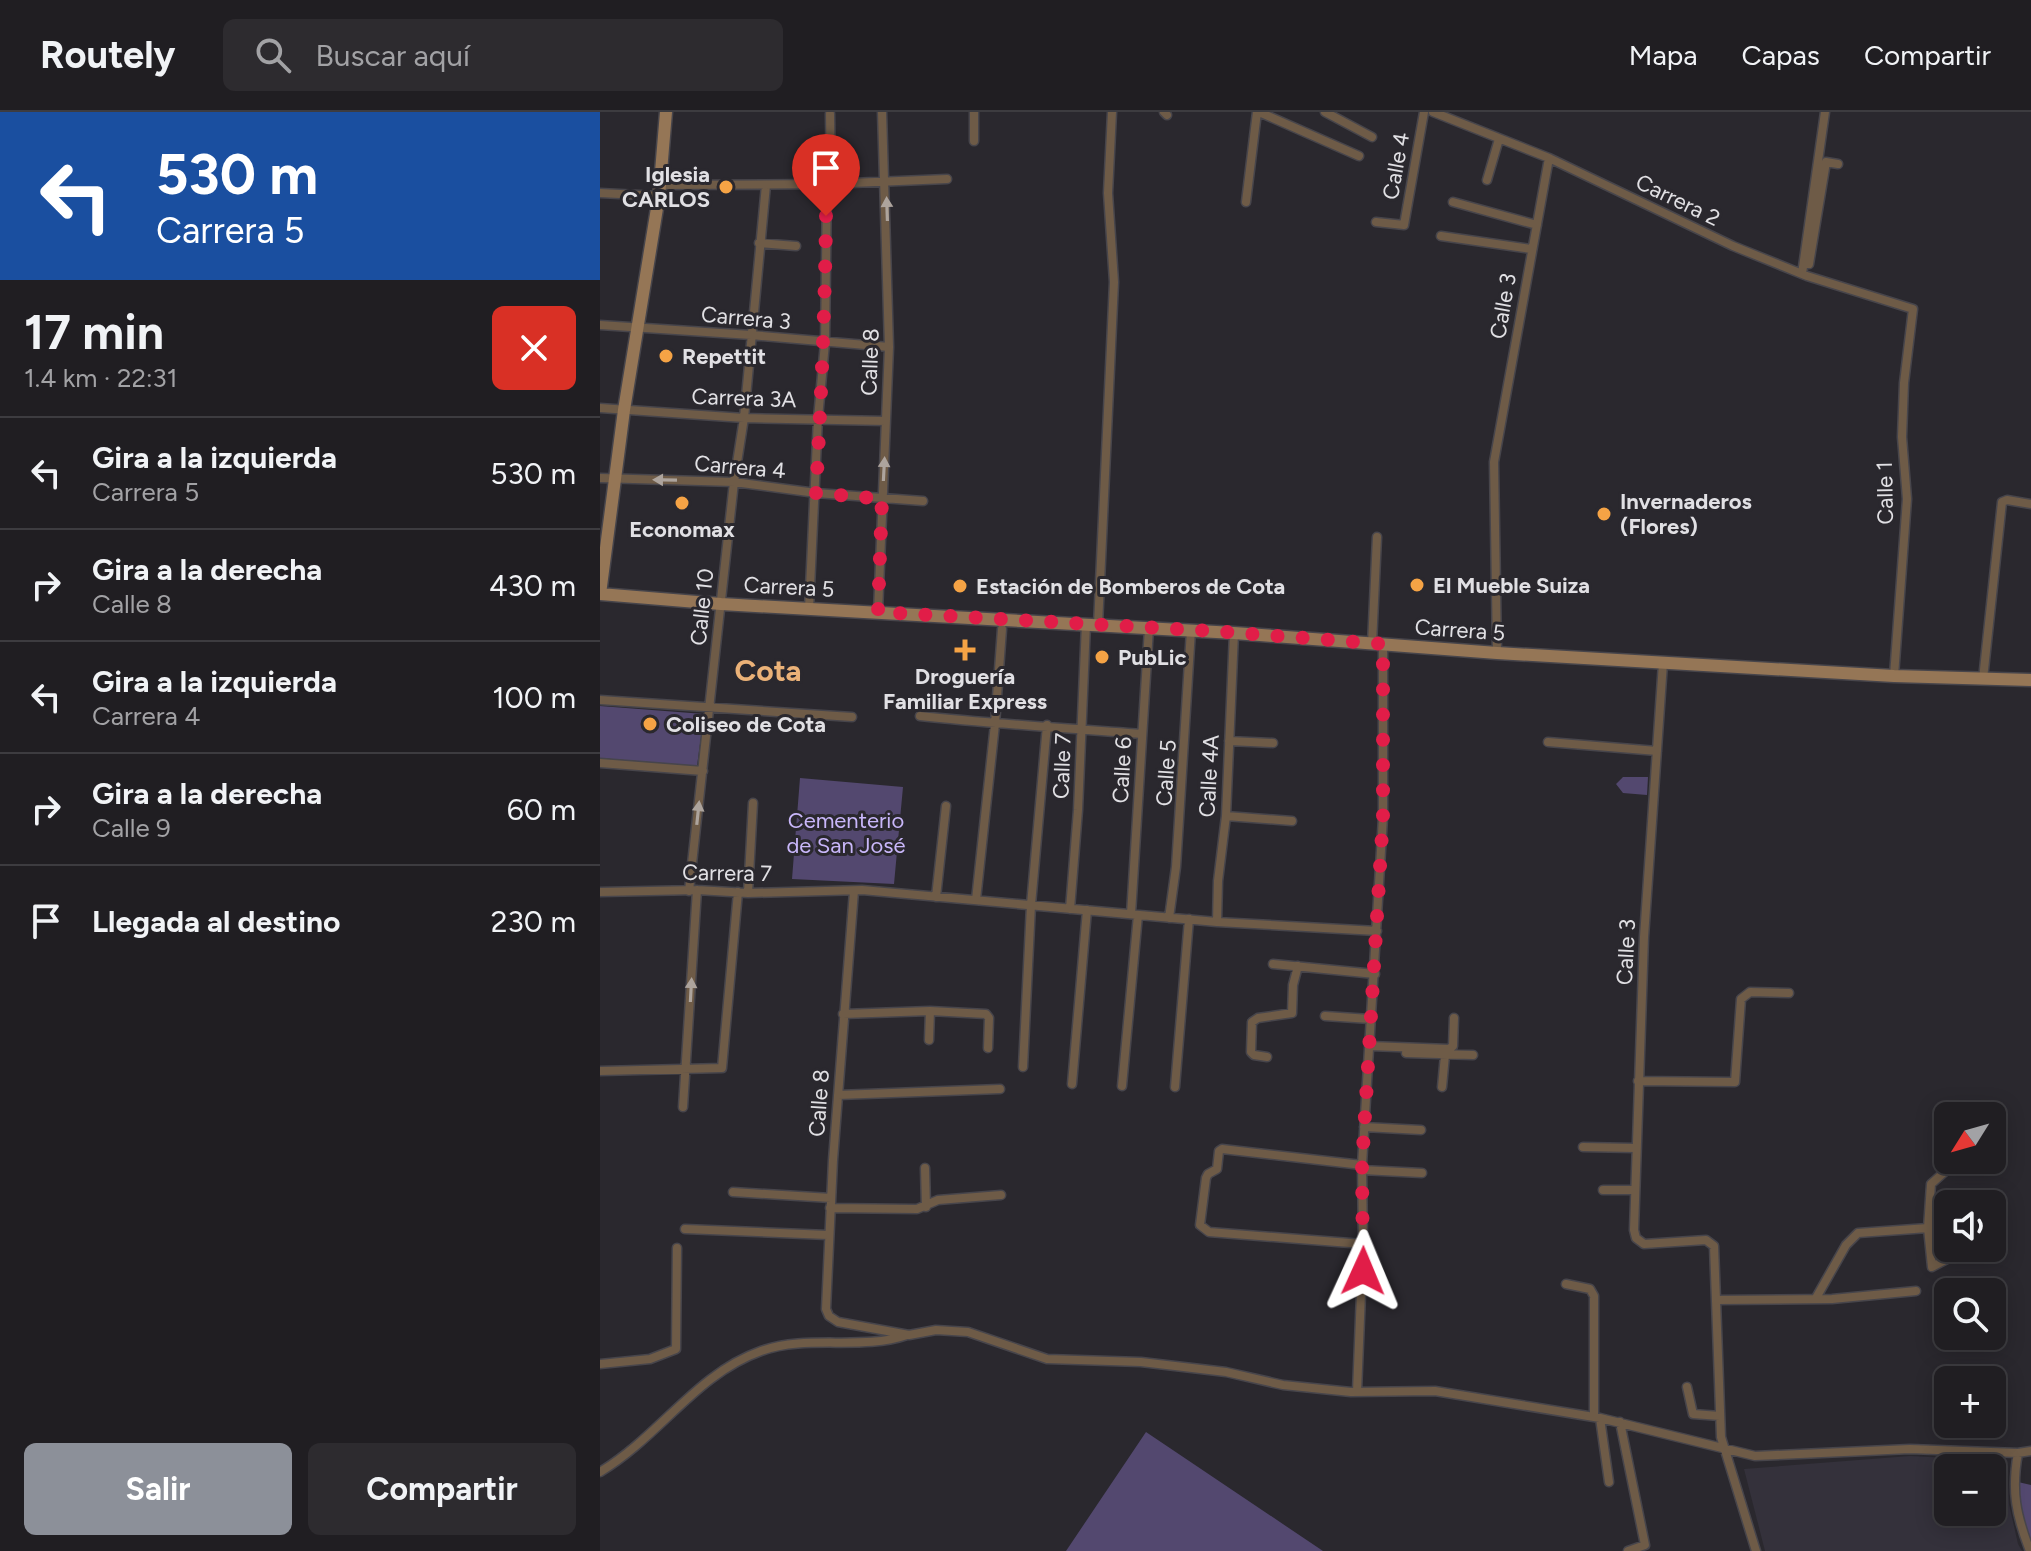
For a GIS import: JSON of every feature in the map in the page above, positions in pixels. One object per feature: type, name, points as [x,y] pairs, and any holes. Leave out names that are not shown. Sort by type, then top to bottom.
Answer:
[{"type":"main road","points":[[600,595],[607,479],[624,410],[660,190],[666,112]]},
{"type":"main road","name":"Carrera 5","points":[[600,595],[1191,630],[1663,663],[2031,680]]},
{"type":"street","name":"Calle 8","points":[[878,612],[889,347],[882,112]]},
{"type":"street","points":[[974,112],[974,141]]},
{"type":"street","name":"Calle 7","points":[[1070,909],[1114,282],[1108,195],[1112,112]]},
{"type":"street","points":[[1246,202],[1258,112],[1359,156]]},
{"type":"street","points":[[1325,112],[1372,137]]},
{"type":"street","name":"Calle 4","points":[[1376,222],[1404,225],[1424,112]]},
{"type":"street","name":"Carrera 2","points":[[1433,112],[1549,158],[1733,246],[1804,275],[1913,309]]},
{"type":"street","points":[[1804,275],[1825,112]]},
{"type":"street","points":[[809,609],[818,418],[825,343],[830,114]]},
{"type":"street","points":[[1487,180],[1499,139]]},
{"type":"street","name":"Calle 3","points":[[1497,653],[1494,462],[1549,158]]},
{"type":"street","points":[[1804,275],[1826,162],[1838,164]]},
{"type":"street","points":[[600,193],[947,179]]},
{"type":"street","name":"Calle 10","points":[[683,1107],[693,890],[703,771],[734,482],[744,418],[766,185]]},
{"type":"street","points":[[1453,202],[1537,225]]},
{"type":"street","points":[[1441,236],[1531,249]]},
{"type":"street","points":[[759,243],[796,246]]},
{"type":"street","name":"Calle 1","points":[[1894,676],[1907,499],[1902,437],[1904,383],[1913,309]]},
{"type":"street","name":"Carrera 3","points":[[600,325],[889,347]]},
{"type":"street","name":"Carrera 3A","points":[[600,408],[744,418],[886,421]]},
{"type":"street","name":"Carrera 4","points":[[607,479],[734,482],[816,493],[923,501]]},
{"type":"street","points":[[1983,679],[2002,502],[2031,504]]},
{"type":"street","points":[[1357,1392],[1363,1244],[1362,1167],[1383,817],[1377,537]]},
{"type":"street","name":"Calle 6","points":[[1122,1086],[1135,915],[1149,628]]},
{"type":"street","points":[[976,900],[1002,629]]},
{"type":"street","name":"Calle 5","points":[[1169,918],[1182,788],[1191,630]]},
{"type":"street","name":"Calle 4A","points":[[1217,922],[1218,881],[1226,816],[1234,633]]},
{"type":"street","name":"Calle 3","points":[[1663,663],[1644,937],[1634,1230],[1640,1242],[1706,1240],[1711,1243],[1714,1246],[1716,1300]]},
{"type":"street","points":[[600,700],[852,717]]},
{"type":"street","points":[[920,716],[1142,734]]},
{"type":"street","points":[[1023,1067],[1031,905],[1047,725]]},
{"type":"street","points":[[1229,741],[1273,743]]},
{"type":"street","points":[[1548,742],[1657,751]]},
{"type":"street","points":[[600,763],[703,771]]},
{"type":"street","points":[[600,1071],[722,1068],[753,803]]},
{"type":"street","points":[[936,897],[946,806]]},
{"type":"street","points":[[1226,816],[1292,821]]},
{"type":"street","name":"Calle 8","points":[[854,891],[828,1235],[826,1309],[829,1316],[838,1322],[909,1335]]},
{"type":"street","name":"Carrera 7","points":[[600,892],[854,891],[1217,922],[1377,931]]},
{"type":"street","points":[[1072,1084],[1087,910]]},
{"type":"street","points":[[1175,1087],[1189,919]]},
{"type":"street","points":[[1273,964],[1375,974]]},
{"type":"street","points":[[1267,1057],[1251,1052],[1252,1022],[1258,1018],[1292,1013],[1293,985],[1298,966]]},
{"type":"street","points":[[1638,1081],[1735,1082],[1741,999],[1750,992],[1789,993]]},
{"type":"street","points":[[843,1014],[930,1011],[987,1014],[988,1048]]},
{"type":"street","points":[[929,1040],[930,1011]]},
{"type":"street","points":[[1325,1016],[1370,1019]]},
{"type":"street","points":[[1370,1048],[1449,1049],[1453,1046],[1454,1018]]},
{"type":"street","points":[[1370,1048],[1473,1055]]},
{"type":"street","points":[[1442,1087],[1445,1055]]},
{"type":"street","points":[[838,1095],[1000,1089]]},
{"type":"street","points":[[1364,1127],[1421,1130]]},
{"type":"street","points":[[1583,1147],[1635,1148]]},
{"type":"street","points":[[1363,1244],[1209,1232],[1200,1225],[1206,1178],[1217,1169],[1219,1151],[1422,1173]]},
{"type":"street","points":[[925,1168],[926,1207]]},
{"type":"street","points":[[1941,1262],[1932,1267],[1928,1228],[1931,1184],[1942,1174]]},
{"type":"street","points":[[1603,1190],[1634,1190]]},
{"type":"street","points":[[733,1192],[882,1210],[926,1207],[938,1200],[1001,1195]]},
{"type":"street","points":[[1816,1298],[1846,1245],[1858,1233],[1928,1228]]},
{"type":"street","points":[[685,1229],[828,1235]]},
{"type":"street","points":[[600,1364],[650,1359],[676,1349],[677,1248]]},
{"type":"street","points":[[1566,1284],[1590,1289],[1594,1296],[1597,1417],[1609,1482]]},
{"type":"street","points":[[1756,1551],[1723,1447],[1716,1300],[1816,1298],[1916,1291]]},
{"type":"street","points":[[600,1472],[650,1436],[706,1381],[740,1359],[765,1349],[798,1344],[883,1340],[954,1329],[983,1335],[1047,1359],[1141,1362],[1226,1372],[1283,1385],[1357,1392],[1435,1391],[1597,1417],[1755,1456],[1910,1449],[2031,1451]]},
{"type":"street","points":[[1687,1387],[1693,1414],[1720,1416]]},
{"type":"street","points":[[1620,1422],[1645,1545],[1628,1551]]},
{"type":"street","points":[[2018,1453],[2013,1480],[2016,1512],[2030,1551]]},
{"type":"shaded area","points":[[1910,1456],[1934,1457],[1934,1526],[2006,1526],[2007,1461],[2009,1504],[2022,1551],[1765,1551],[1744,1469]]},
{"type":"green space","points":[[600,706],[704,714],[697,766],[600,758]]},
{"type":"green space","points":[[1623,777],[1648,777],[1647,795],[1623,793],[1616,784]]},
{"type":"green space","name":"Cementerio de San José","points":[[800,778],[903,787],[894,884],[792,879]]},
{"type":"green space","points":[[1146,1432],[1323,1551],[1066,1551]]},
{"type":"green space","points":[[2018,1482],[2031,1485],[2031,1542],[2018,1512]]},
{"type":"place","name":"Iglesia CARLOS","points":[[726,187]]},
{"type":"place","name":"Repettit","points":[[666,356]]},
{"type":"place","name":"Economax","points":[[682,503]]},
{"type":"place","name":"Invernaderos (Flores)","points":[[1604,514]]},
{"type":"place","name":"El Mueble Suiza","points":[[1417,585]]},
{"type":"place","name":"Estación de Bomberos de Cota","points":[[960,586]]},
{"type":"place","name":"Droguería Familiar Express","points":[[965,650]]},
{"type":"place","name":"PubLic","points":[[1102,657]]},
{"type":"place","name":"Coliseo de Cota","points":[[650,724]]},
{"type":"district","name":"Cota","points":[[768,670]]},
{"type":"route","points":[[826,216],[825,343],[818,418],[816,493],[882,499],[878,612],[1383,644],[1383,817],[1362,1165],[1363,1271]]}]
